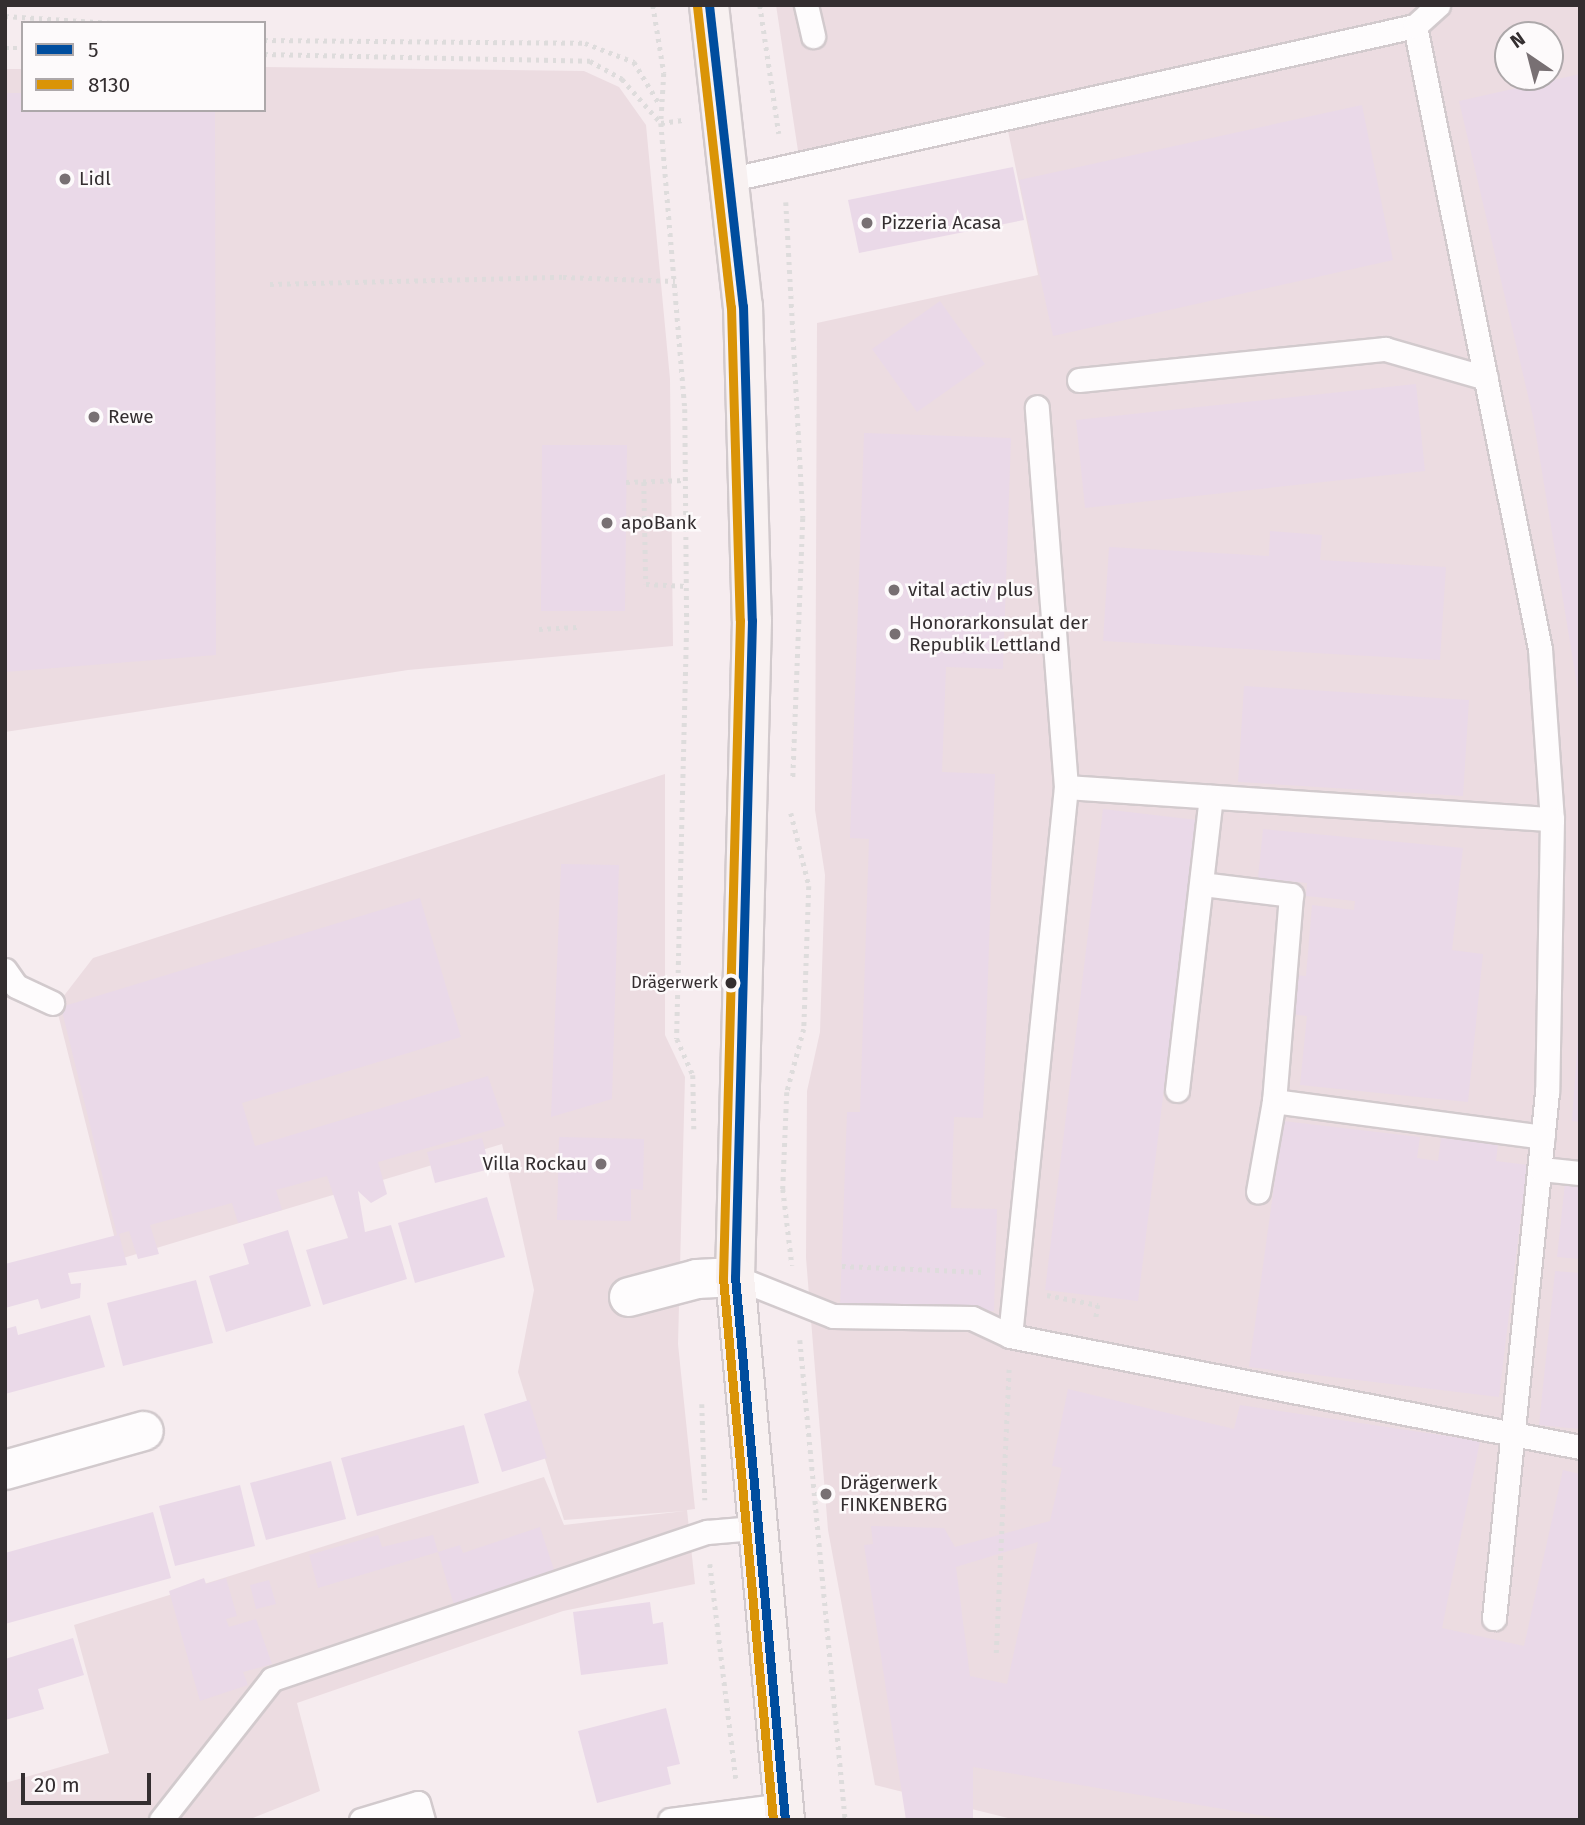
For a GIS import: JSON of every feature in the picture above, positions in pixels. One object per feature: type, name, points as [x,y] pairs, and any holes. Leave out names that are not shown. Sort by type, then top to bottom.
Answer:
[{"type":"main road","points":[[709,5],[732,179],[743,306],[752,620],[735,1277],[754,1528],[784,1813]]},
{"type":"street","points":[[629,1297],[697,1279],[735,1277]]},
{"type":"street","points":[[5,1470],[144,1431]]},
{"type":"lane","points":[[806,5],[813,36]]},
{"type":"lane","points":[[732,179],[784,170],[1415,26],[1438,5]]},
{"type":"lane","points":[[1415,26],[1540,649],[1552,819],[1541,1169],[1494,1618]]},
{"type":"lane","points":[[1079,380],[1385,349],[1486,378]]},
{"type":"lane","points":[[1010,1336],[1066,787],[1037,407]]},
{"type":"lane","points":[[1066,787],[1552,819]]},
{"type":"lane","points":[[1177,1090],[1211,797]]},
{"type":"lane","points":[[1202,884],[1291,895],[1274,1101],[1258,1192]]},
{"type":"lane","points":[[5,970],[16,986],[51,1003]]},
{"type":"lane","points":[[1274,1101],[1543,1137]]},
{"type":"lane","points":[[1541,1169],[1580,1173]]},
{"type":"lane","points":[[735,1277],[833,1316],[972,1318],[1010,1336],[1515,1429],[1580,1447]]},
{"type":"lane","points":[[161,1820],[272,1679],[706,1531],[754,1528]]},
{"type":"lane","points":[[361,1820],[418,1803],[423,1820]]},
{"type":"lane","points":[[670,1820],[740,1811],[784,1813]]},
{"type":"path","points":[[653,5],[664,73],[660,106],[675,281],[686,480],[687,586],[677,1039],[693,1076],[694,1140]]},
{"type":"path","points":[[760,5],[784,170],[803,518],[792,784]]},
{"type":"path","points":[[5,16],[81,21]]},
{"type":"path","points":[[266,40],[586,43],[634,62],[660,106]]},
{"type":"path","points":[[266,54],[590,61],[622,79],[661,123]]},
{"type":"path","points":[[270,284],[574,277],[675,281]]},
{"type":"path","points":[[626,482],[686,480]]},
{"type":"path","points":[[644,482],[646,584],[687,586]]},
{"type":"path","points":[[539,629],[577,627]]},
{"type":"path","points":[[792,797],[809,886],[804,1029],[787,1092],[783,1189],[797,1301],[845,1820]]},
{"type":"path","points":[[996,1653],[1010,1336]]},
{"type":"path","points":[[701,1398],[706,1531],[740,1811]]},
{"type":"shaded area","points":[[776,5],[1580,5],[1580,1820],[1016,1820],[875,1785],[828,1530],[806,1258],[807,1091],[820,1032],[825,875],[815,810],[817,323],[1038,275],[1003,107],[798,151]]},
{"type":"shaded area","points":[[266,67],[584,71],[619,87],[646,125],[670,379],[673,646],[408,670],[5,732],[5,69],[21,69],[21,112],[266,112]]},
{"type":"shaded area","points":[[665,774],[665,1035],[685,1077],[678,1344],[695,1509],[687,1510],[695,1584],[563,1611],[297,1703],[320,1791],[248,1820],[5,1820],[5,1783],[109,1753],[74,1625],[544,1477],[564,1525],[685,1511],[564,1520],[518,1372],[534,1290],[502,1144],[120,1259],[56,1006],[93,958]]},
{"type":"building","points":[[1580,74],[1580,691],[1533,417],[1459,101],[1504,91],[1564,91],[1564,78]]},
{"type":"building","points":[[5,93],[21,93],[21,112],[215,112],[216,655],[5,672]]},
{"type":"building","points":[[1362,105],[1393,260],[1053,336],[1019,180]]},
{"type":"building","points":[[1013,167],[1024,220],[859,253],[848,200]]},
{"type":"building","points":[[940,301],[985,364],[917,412],[872,349]]},
{"type":"building","points":[[1416,384],[1425,471],[1085,508],[1076,420]]},
{"type":"building","points":[[864,433],[1011,438],[1003,669],[946,667],[942,772],[995,774],[983,1118],[954,1117],[951,1208],[997,1209],[994,1311],[840,1306],[847,1112],[860,1112],[869,839],[850,838]]},
{"type":"building","points":[[542,445],[627,445],[625,611],[541,611]]},
{"type":"building","points":[[1270,531],[1322,535],[1320,560],[1446,567],[1440,660],[1103,641],[1109,547],[1269,556]]},
{"type":"building","points":[[1244,686],[1469,700],[1463,796],[1238,782]]},
{"type":"building","points":[[1103,809],[1197,820],[1138,1301],[1045,1290]]},
{"type":"building","points":[[1263,829],[1463,848],[1452,950],[1483,954],[1468,1102],[1300,1085],[1307,1016],[1290,1014],[1294,975],[1306,976],[1312,905],[1354,910],[1355,901],[1306,896],[1307,883],[1258,878]]},
{"type":"building","points":[[561,864],[619,865],[612,1099],[551,1117]]},
{"type":"building","points":[[420,898],[461,1037],[242,1103],[255,1146],[488,1076],[505,1126],[378,1162],[387,1194],[371,1203],[358,1191],[365,1232],[391,1225],[407,1279],[323,1305],[306,1250],[348,1238],[327,1176],[276,1190],[282,1210],[238,1223],[232,1203],[150,1225],[159,1254],[138,1259],[129,1231],[119,1234],[127,1265],[68,1273],[71,1284],[81,1283],[80,1298],[41,1309],[38,1299],[5,1308],[5,1264],[117,1235],[61,1007]]},
{"type":"building","points":[[1580,1039],[1580,1122],[1572,1121]]},
{"type":"building","points":[[1283,1121],[1420,1137],[1417,1158],[1438,1161],[1441,1138],[1498,1144],[1496,1161],[1527,1165],[1499,1397],[1249,1367]]},
{"type":"building","name":"Villa Rockau","points":[[559,1137],[644,1139],[643,1190],[631,1189],[631,1221],[557,1220]]},
{"type":"building","points":[[482,1138],[490,1169],[435,1183],[427,1152]]},
{"type":"building","points":[[1565,1183],[1580,1185],[1580,1259],[1557,1257]]},
{"type":"building","points":[[487,1197],[505,1257],[415,1283],[398,1223]]},
{"type":"building","points":[[288,1230],[311,1306],[226,1332],[209,1276],[249,1264],[243,1244]]},
{"type":"building","points":[[1555,1271],[1580,1273],[1580,1429],[1539,1425]]},
{"type":"building","points":[[196,1280],[213,1343],[123,1366],[107,1303]]},
{"type":"building","points":[[90,1315],[105,1367],[5,1394],[5,1329],[16,1326],[18,1335]]},
{"type":"building","points":[[1068,1389],[1234,1429],[1240,1405],[1480,1441],[1442,1628],[1524,1646],[1563,1470],[1580,1474],[1580,1820],[1289,1820],[973,1767],[973,1820],[906,1820],[864,1545],[873,1544],[871,1526],[944,1528],[955,1547],[1050,1521],[1062,1468],[1052,1466]],"holes":[[[1038,1542],[1007,1684],[970,1676],[956,1567]]]},
{"type":"building","points":[[529,1400],[547,1458],[502,1472],[484,1414]]},
{"type":"building","points":[[464,1425],[479,1483],[357,1516],[341,1458]]},
{"type":"building","points":[[331,1461],[346,1519],[266,1540],[250,1483]]},
{"type":"building","points":[[240,1485],[255,1546],[175,1566],[159,1506]]},
{"type":"building","points":[[153,1512],[171,1578],[5,1624],[5,1553]]},
{"type":"building","points":[[540,1527],[556,1576],[455,1608],[438,1552],[460,1545],[463,1553]]},
{"type":"building","points":[[378,1535],[382,1547],[433,1535],[438,1552],[318,1588],[309,1555]]},
{"type":"building","points":[[204,1578],[206,1584],[226,1578],[237,1616],[226,1619],[229,1627],[256,1619],[272,1664],[243,1672],[248,1685],[200,1701],[169,1591]]},
{"type":"building","points":[[269,1580],[276,1604],[256,1609],[250,1585]]},
{"type":"building","points":[[650,1602],[653,1624],[663,1622],[668,1664],[581,1675],[573,1612]]},
{"type":"building","points":[[73,1638],[84,1675],[38,1689],[44,1709],[5,1720],[5,1659]]},
{"type":"building","points":[[666,1708],[680,1764],[667,1767],[671,1784],[597,1803],[578,1731]]},
{"type":"transit line","name":"5","points":[[709,5],[743,306],[752,620],[735,1277],[785,1820]]},
{"type":"transit line","name":"8130","points":[[697,6],[731,307],[740,620],[723,1278],[773,1820]]},
{"type":"place","name":"Lidl","points":[[65,179]]},
{"type":"place","name":"Pizzeria Acasa","points":[[867,223]]},
{"type":"place","name":"Rewe","points":[[94,417]]},
{"type":"place","name":"apoBank","points":[[607,523]]},
{"type":"place","name":"vital activ plus","points":[[894,590]]},
{"type":"place","name":"Honorarkonsulat der Republik Lettland","points":[[895,634]]},
{"type":"place","name":"Drägerwerk","points":[[731,983]]},
{"type":"place","name":"Villa Rockau","points":[[601,1164]]},
{"type":"place","name":"Drägerwerk FINKENBERG","points":[[826,1494]]}]
